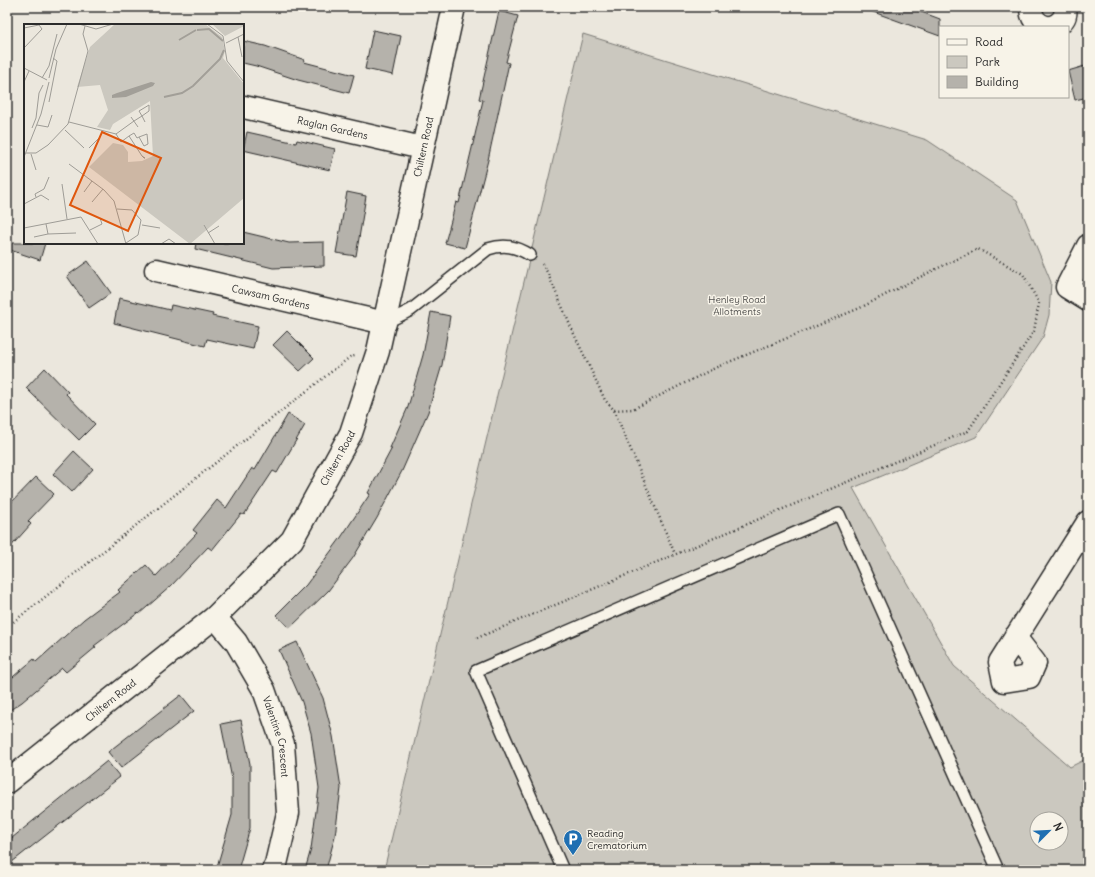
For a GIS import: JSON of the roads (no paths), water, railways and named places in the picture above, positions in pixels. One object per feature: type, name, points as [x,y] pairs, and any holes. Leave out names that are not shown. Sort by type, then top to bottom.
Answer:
[{"type":"street","name":"Chiltern Road","points":[[7,782],[215,617],[292,540],[351,433],[378,351],[454,7]]},
{"type":"street","points":[[1031,7],[1033,18],[1036,22],[1044,26]]},
{"type":"street","points":[[1054,26],[1062,21],[1065,17],[1066,7]]},
{"type":"street","name":"Raglan Gardens","points":[[244,107],[422,148]]},
{"type":"street","points":[[1088,246],[1067,287],[1088,300]]},
{"type":"street","name":"Cawsam Gardens","points":[[156,270],[385,323]]},
{"type":"street","points":[[1015,636],[1088,522]]},
{"type":"street","name":"Valentine Crescent","points":[[215,617],[236,642],[264,690],[283,744],[288,813],[276,864],[273,870]]},
{"type":"lane","points":[[385,323],[411,310],[488,250],[498,246],[509,246],[518,248],[530,255]]},
{"type":"lane","points":[[563,870],[476,671],[839,514],[998,870]]},
{"type":"place","name":"Reading Crematorium","points":[[573,856]]},
{"type":"park label","name":"Henley Road Allotments","points":[[737,304]]}]
